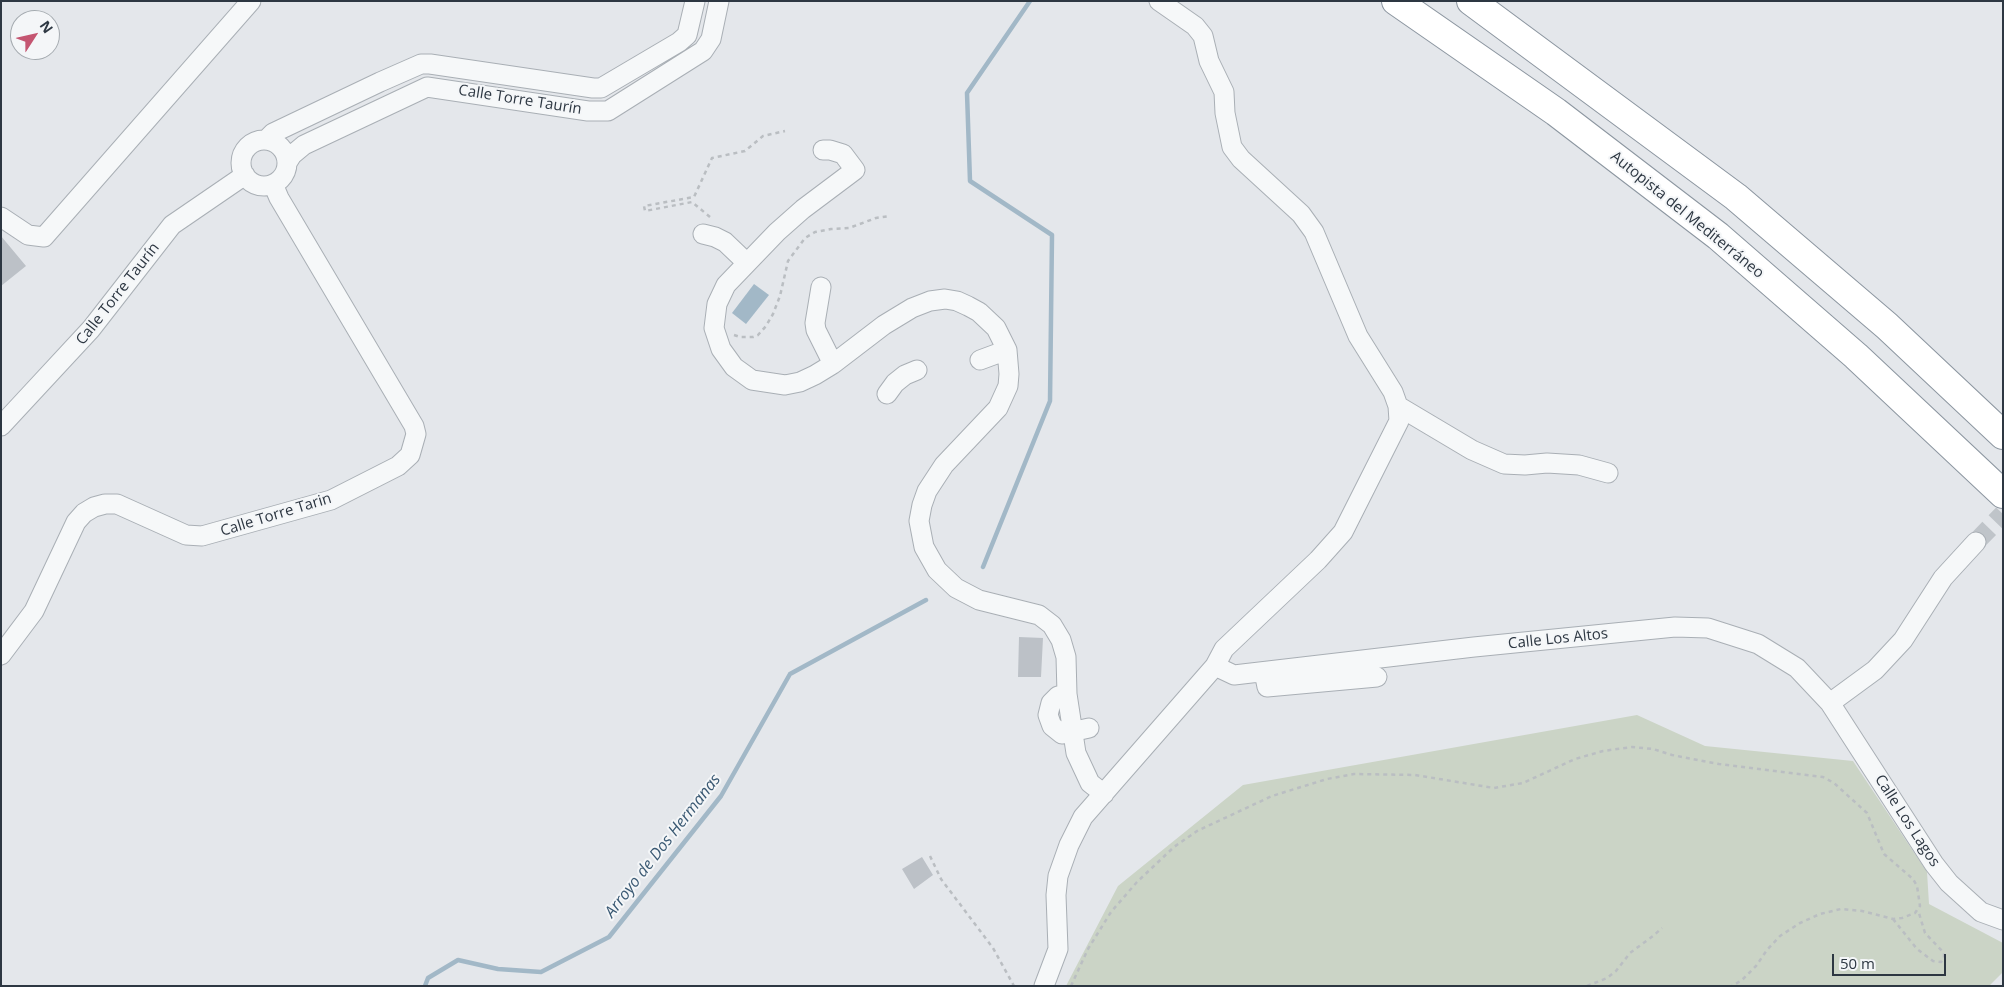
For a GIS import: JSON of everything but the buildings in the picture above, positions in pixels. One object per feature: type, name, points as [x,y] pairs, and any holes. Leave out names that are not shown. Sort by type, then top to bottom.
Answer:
[{"type":"highway","name":"Autopista del Mediterráneo","points":[[1396,1],[1556,112],[1718,236],[1856,356],[2003,494]]},
{"type":"highway","points":[[1471,1],[1736,197],[1886,326],[2003,435]]},
{"type":"street","points":[[1,217],[28,235],[44,237],[251,1]]},
{"type":"street","name":"Calle Torre Taurín","points":[[266,140],[279,130],[421,64],[601,88],[679,42],[687,35],[695,1]]},
{"type":"street","name":"Calle Torre Taurín","points":[[287,163],[292,155],[304,145],[427,87],[588,111],[608,111],[703,51],[711,39],[720,1]]},
{"type":"street","points":[[1044,986],[1058,949],[1056,895],[1058,876],[1069,845],[1083,817],[1215,666],[1224,649],[1318,560],[1343,532],[1399,421],[1398,406],[1394,392],[1358,336],[1314,232],[1301,214],[1241,160],[1232,147],[1225,113],[1224,92],[1212,68],[1203,36],[1195,26],[1159,1]]},
{"type":"street","points":[[260,140],[277,144],[284,152],[287,163],[284,173],[273,184],[257,184],[245,175],[241,164],[243,153],[250,144],[260,140]]},
{"type":"street","points":[[823,150],[842,154],[855,170],[803,209],[777,232],[726,285],[717,304],[714,328],[721,349],[734,367],[752,380],[785,385],[800,382],[833,364],[884,325],[912,308],[930,301],[957,301],[979,312],[996,328],[1007,350],[1010,374],[1004,397],[998,408],[944,465],[927,491],[919,521],[924,547],[937,570],[956,588],[979,600],[1039,615],[1052,625],[1061,640],[1066,657],[1067,694],[1080,730],[1076,753],[1090,783],[1104,794]]},
{"type":"street","name":"Calle Torre Taurín","points":[[1,426],[79,344],[172,225],[245,175]]},
{"type":"street","name":"Calle Torre Tarin","points":[[1,655],[34,611],[76,522],[84,513],[94,507],[105,504],[117,504],[186,535],[193,537],[202,536],[331,500],[398,466],[410,455],[416,434],[414,426],[279,198],[273,184]]},
{"type":"street","points":[[708,227],[715,237],[725,242],[747,264]]},
{"type":"street","points":[[821,288],[815,323],[816,330],[833,364]]},
{"type":"street","points":[[980,360],[1007,350]]},
{"type":"street","points":[[887,394],[895,383],[905,375],[917,370]]},
{"type":"street","points":[[1398,406],[1472,450],[1504,464],[1547,463],[1579,465],[1608,473]]},
{"type":"street","points":[[1830,703],[1875,670],[1903,640],[1943,578],[1976,542]]},
{"type":"street","name":"Calle Los Altos","points":[[1215,666],[1234,675],[1474,647],[1666,628],[1708,628],[1758,644],[1796,668],[1830,703]]},
{"type":"street","points":[[1264,672],[1267,687],[1377,677]]},
{"type":"street","name":"Calle Los Lagos","points":[[1830,703],[1934,864],[1949,883],[1981,912],[2003,920]]},
{"type":"path","points":[[708,227],[692,202],[645,211],[644,206],[694,197],[712,158],[745,151],[763,136],[785,131]]},
{"type":"path","points":[[714,328],[728,330],[740,337],[747,338],[758,335],[773,314],[780,296],[788,261],[805,238],[815,232],[830,228],[849,228],[876,218],[890,216]]},
{"type":"path","points":[[1071,986],[1088,949],[1111,912],[1162,859],[1197,831],[1272,796],[1317,781],[1354,774],[1414,775],[1494,788],[1523,783],[1575,759],[1603,751],[1632,747],[1653,749],[1672,755],[1719,764],[1789,774],[1811,774],[1823,777],[1834,783],[1867,813],[1884,854],[1913,879],[1921,902],[1918,910],[1925,933],[1944,953],[1944,958],[1941,962],[1933,961],[1917,949],[1893,918]]},
{"type":"path","points":[[930,856],[941,879],[993,948],[1014,986]]},
{"type":"path","points":[[1732,986],[1742,980],[1756,966],[1780,936],[1800,923],[1820,914],[1841,909],[1902,918],[1918,910]]},
{"type":"path","points":[[1586,986],[1607,978],[1616,971],[1630,953],[1662,928]]},
{"type":"green space","points":[[1637,715],[1705,746],[1853,761],[1927,872],[1929,904],[2003,943],[2003,972],[1989,986],[1066,986],[1118,886],[1243,785]]},
{"type":"water","points":[[754,284],[769,295],[746,324],[732,313]]},
{"type":"waterway","name":"Arroyo de Dos Hermanas","points":[[983,567],[1050,401],[1052,235],[970,181],[967,93],[1030,1]]},
{"type":"waterway","name":"Arroyo de Dos Hermanas","points":[[425,986],[428,978],[458,960],[498,969],[541,972],[609,937],[721,796],[790,674],[926,600]]},
{"type":"tunnel","points":[[1976,542],[2003,514]]}]
